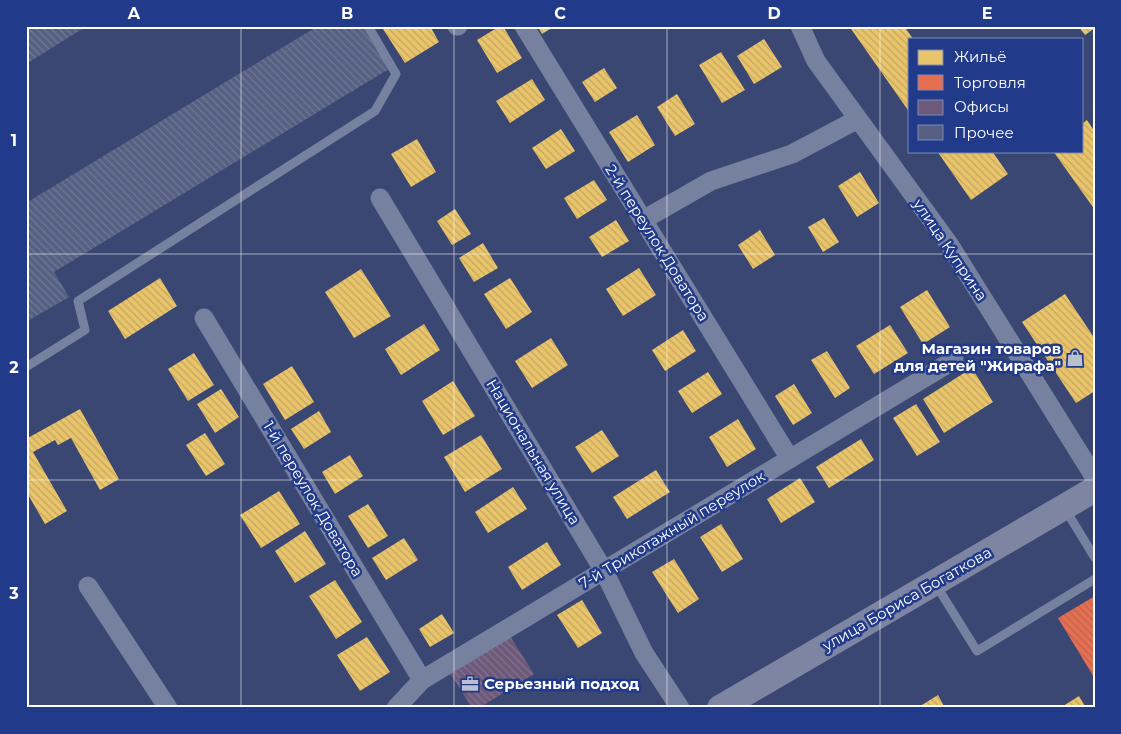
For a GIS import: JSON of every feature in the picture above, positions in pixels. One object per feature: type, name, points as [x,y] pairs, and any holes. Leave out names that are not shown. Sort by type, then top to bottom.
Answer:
[{"type":"main road","name":"улица Бориса Богаткова","points":[[720,708],[1095,489]]},
{"type":"street","name":"2-й переулок Доватора","points":[[524,26],[790,459]]},
{"type":"street","name":"улица Куприна","points":[[800,26],[816,61],[949,244],[1095,478]]},
{"type":"street","points":[[643,220],[711,181],[792,154],[858,119]]},
{"type":"street","name":"Национальная улица","points":[[380,198],[604,571],[644,652],[680,708]]},
{"type":"street","name":"1-й переулок Доватора","points":[[204,318],[422,680]]},
{"type":"street","name":"7-й Трикотажный переулок","points":[[396,708],[422,680],[954,360]]},
{"type":"street","points":[[88,586],[168,708]]},
{"type":"lane","points":[[26,367],[86,330],[78,301],[376,111],[396,74],[368,26]]},
{"type":"lane","points":[[1064,508],[1095,558]]},
{"type":"lane","points":[[935,582],[977,651],[1095,579]]},
{"type":"building: Жильё","points":[[381,26],[430,26],[439,42],[405,63]]},
{"type":"building: Жильё","points":[[503,26],[522,58],[497,73],[477,40]]},
{"type":"building: Жильё","points":[[537,26],[555,26],[542,34]]},
{"type":"building: Жильё","points":[[849,26],[904,26],[912,38],[908,38],[908,110]]},
{"type":"building: Жильё","points":[[1078,26],[1095,26],[1095,28],[1085,35]]},
{"type":"building: Жильё","points":[[764,39],[782,67],[754,84],[737,56]]},
{"type":"building: Жильё","points":[[721,52],[745,90],[722,103],[699,65]]},
{"type":"building: Жильё","points":[[604,68],[617,88],[595,102],[582,82]]},
{"type":"building: Жильё","points":[[532,79],[545,100],[510,123],[496,101]]},
{"type":"building: Жильё","points":[[677,94],[695,124],[675,136],[657,107]]},
{"type":"building: Жильё","points":[[637,115],[655,145],[628,162],[609,132]]},
{"type":"building: Жильё","points":[[1087,120],[1095,132],[1095,210],[1054,152],[1084,152],[1084,122]]},
{"type":"building: Жильё","points":[[561,129],[575,151],[546,169],[532,148]]},
{"type":"building: Жильё","points":[[417,139],[436,172],[411,187],[391,154]]},
{"type":"building: Жильё","points":[[938,152],[993,152],[1008,174],[971,200]]},
{"type":"building: Жильё","points":[[860,172],[879,203],[857,217],[838,186]]},
{"type":"building: Жильё","points":[[594,180],[607,200],[577,219],[564,198]]},
{"type":"building: Жильё","points":[[455,209],[471,234],[452,245],[437,221]]},
{"type":"building: Жильё","points":[[824,218],[839,242],[823,252],[808,227]]},
{"type":"building: Жильё","points":[[616,220],[629,241],[602,257],[589,237]]},
{"type":"building: Жильё","points":[[760,230],[775,255],[753,269],[738,245]]},
{"type":"building: Жильё","points":[[483,243],[498,268],[474,282],[459,258]]},
{"type":"building: Жильё","points":[[639,268],[656,295],[623,316],[606,289]]},
{"type":"building: Жильё","points":[[361,269],[391,316],[354,338],[325,292]]},
{"type":"building: Жильё","points":[[160,278],[177,306],[125,339],[108,311]]},
{"type":"building: Жильё","points":[[510,278],[532,312],[506,329],[484,294]]},
{"type":"building: Жильё","points":[[927,290],[950,327],[923,344],[900,307]]},
{"type":"building: Жильё","points":[[1065,294],[1095,339],[1095,391],[1076,403],[1022,322]]},
{"type":"building: Жильё","points":[[424,324],[440,350],[401,375],[385,349]]},
{"type":"building: Жильё","points":[[890,325],[908,353],[874,374],[856,346]]},
{"type":"building: Жильё","points":[[683,330],[696,351],[665,371],[652,350]]},
{"type":"building: Жильё","points":[[551,338],[568,365],[532,388],[515,361]]},
{"type":"building: Жильё","points":[[827,351],[850,388],[835,398],[811,360]]},
{"type":"building: Жильё","points":[[194,353],[214,385],[188,401],[168,369]]},
{"type":"building: Жильё","points":[[292,366],[314,402],[285,420],[263,384]]},
{"type":"building: Жильё","points":[[972,368],[993,402],[944,433],[923,399]]},
{"type":"building: Жильё","points":[[708,372],[722,394],[692,413],[678,391]]},
{"type":"building: Жильё","points":[[453,381],[475,416],[443,435],[422,401]]},
{"type":"building: Жильё","points":[[794,384],[812,413],[793,425],[775,396]]},
{"type":"building: Жильё","points":[[221,389],[239,417],[215,433],[197,404]]},
{"type":"building: Жильё","points":[[916,404],[940,442],[917,456],[893,418]]},
{"type":"building: Жильё","points":[[80,409],[119,479],[100,490],[71,438],[58,445],[55,440],[33,452],[67,511],[45,524],[26,491],[26,439]]},
{"type":"building: Жильё","points":[[319,411],[331,432],[304,449],[291,429]]},
{"type":"building: Жильё","points":[[738,419],[756,449],[727,467],[709,437]]},
{"type":"building: Жильё","points":[[602,430],[619,456],[592,473],[575,447]]},
{"type":"building: Жильё","points":[[205,433],[225,464],[206,476],[186,445]]},
{"type":"building: Жильё","points":[[481,435],[502,469],[465,492],[444,457]]},
{"type":"building: Жильё","points":[[861,439],[874,460],[829,488],[816,467]]},
{"type":"building: Жильё","points":[[350,455],[363,476],[335,494],[322,472]]},
{"type":"building: Жильё","points":[[656,470],[670,492],[627,519],[613,497]]},
{"type":"building: Жильё","points":[[800,478],[815,502],[781,523],[767,499]]},
{"type":"building: Жильё","points":[[513,487],[527,509],[488,533],[475,512]]},
{"type":"building: Жильё","points":[[279,491],[300,524],[261,548],[240,515]]},
{"type":"building: Жильё","points":[[368,504],[388,536],[368,548],[348,516]]},
{"type":"building: Жильё","points":[[721,524],[743,559],[722,572],[700,537]]},
{"type":"building: Жильё","points":[[305,531],[326,564],[295,583],[275,551]]},
{"type":"building: Жильё","points":[[404,538],[418,560],[386,580],[372,558]]},
{"type":"building: Жильё","points":[[547,542],[561,565],[522,590],[508,567]]},
{"type":"building: Жильё","points":[[674,559],[699,599],[678,613],[652,572]]},
{"type":"building: Жильё","points":[[335,580],[362,622],[336,639],[309,596]]},
{"type":"building: Жильё","points":[[582,600],[602,633],[578,648],[557,615]]},
{"type":"building: Жильё","points":[[442,614],[454,633],[430,647],[419,629]]},
{"type":"building: Жильё","points":[[367,637],[390,672],[360,691],[337,655]]},
{"type":"building: Жильё","points":[[938,695],[945,708],[917,708]]},
{"type":"building: Жильё","points":[[1079,696],[1086,708],[1060,708]]},
{"type":"building: Торговля","points":[[1095,596],[1095,679],[1058,618]]},
{"type":"building: Офисы","points":[[510,636],[534,674],[479,708],[472,708],[450,673]]},
{"type":"building: Прочее","points":[[26,26],[87,26],[26,64]]},
{"type":"building: Прочее","points":[[318,26],[363,26],[389,69],[54,272],[69,297],[26,322],[26,203]]},
{"type":"place","name":"Магазин товаров для детей \"Жирафа\"","points":[[1075,358]]},
{"type":"place","name":"Серьезный подход","points":[[470,684]]}]
